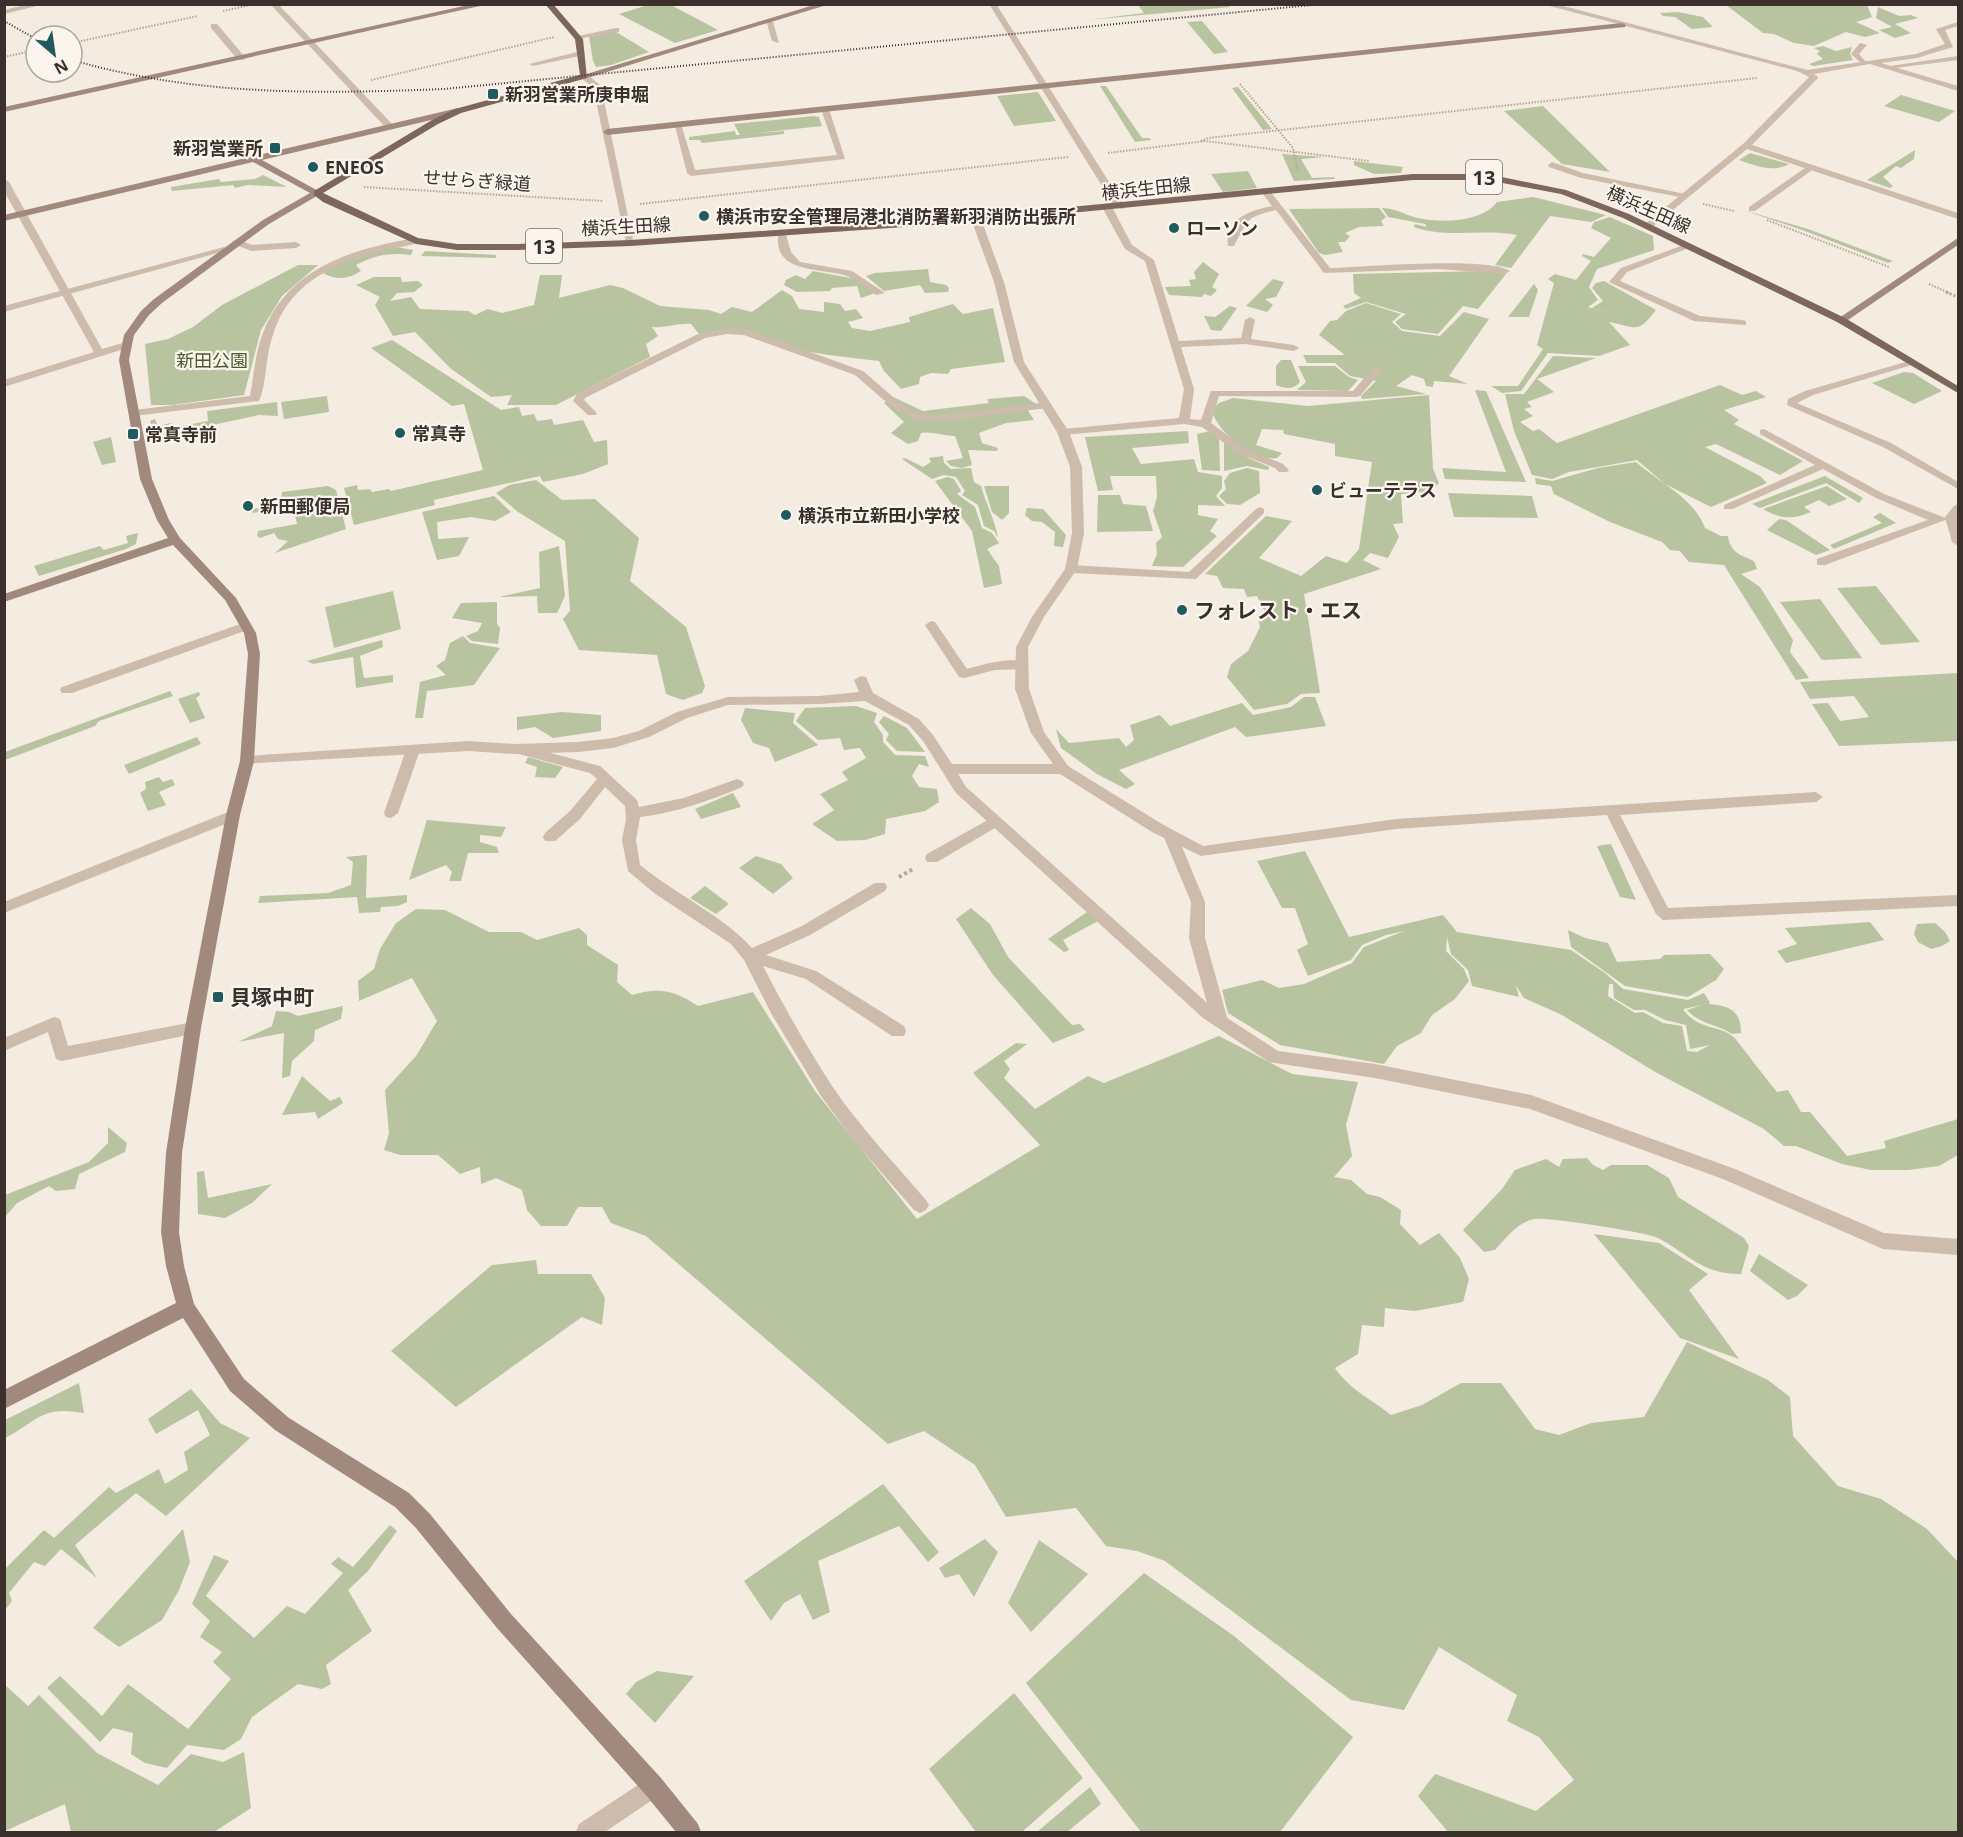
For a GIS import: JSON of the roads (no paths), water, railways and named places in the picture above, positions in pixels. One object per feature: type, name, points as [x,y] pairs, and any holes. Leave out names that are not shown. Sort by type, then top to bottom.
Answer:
[{"type":"main road","points":[[324,189],[435,122],[458,111],[584,76],[577,37],[548,4]]},
{"type":"main road","name":"横浜生田線","points":[[324,189],[326,200],[416,241],[457,247],[631,243],[782,233],[1120,207],[1413,177],[1487,177],[1563,192],[1648,226],[1841,321],[1959,390]]},
{"type":"street","points":[[4,12],[42,4]]},
{"type":"street","points":[[273,4],[390,128]]},
{"type":"street","points":[[4,110],[486,4]]},
{"type":"street","points":[[584,76],[827,4]]},
{"type":"street","points":[[992,4],[1120,207]]},
{"type":"street","points":[[1545,4],[1808,72],[1917,56],[1950,45],[1940,29],[1958,24]]},
{"type":"street","points":[[769,22],[776,41]]},
{"type":"street","points":[[607,132],[1622,25]]},
{"type":"street","points":[[214,26],[241,58]]},
{"type":"street","points":[[577,37],[616,30]]},
{"type":"street","points":[[1863,45],[1855,54],[1866,63],[1887,67],[1959,89]]},
{"type":"street","points":[[533,64],[581,53]]},
{"type":"street","points":[[1887,67],[1959,58]]},
{"type":"street","points":[[1648,226],[1746,146],[1814,77],[1808,72]]},
{"type":"street","points":[[584,76],[597,86],[631,243]]},
{"type":"street","points":[[677,124],[691,173],[842,157],[825,109]]},
{"type":"street","points":[[4,218],[458,111]]},
{"type":"street","points":[[1746,146],[1959,216]]},
{"type":"street","points":[[256,160],[324,189]]},
{"type":"street","points":[[1552,165],[1581,175],[1685,195]]},
{"type":"street","points":[[1752,209],[1811,168]]},
{"type":"street","points":[[4,182],[100,354]]},
{"type":"street","points":[[324,189],[232,245],[145,313],[126,345],[124,360],[146,479],[163,520],[175,540],[230,598],[246,626],[254,654],[255,676],[247,761],[233,815],[193,1028],[174,1153],[170,1232],[174,1266],[186,1307],[237,1385],[282,1424],[402,1500],[423,1521],[504,1621],[653,1786],[690,1833]]},
{"type":"street","points":[[1267,192],[1327,272],[1484,267],[1505,271]]},
{"type":"street","points":[[1231,244],[1239,221],[1246,215],[1278,207]]},
{"type":"street","points":[[1108,208],[1128,247],[1149,260],[1189,389],[1184,421]]},
{"type":"street","points":[[976,219],[999,282],[1019,362],[1063,432],[1076,467],[1078,533],[1071,569],[1038,617],[1022,647],[1022,689],[1038,733],[1063,769],[1201,851],[1396,824],[1612,812],[1816,797]]},
{"type":"street","points":[[782,233],[786,253],[797,264],[849,273],[880,293]]},
{"type":"street","points":[[134,413],[255,399],[269,331],[288,296],[324,268],[342,259],[377,248],[416,241]]},
{"type":"street","points":[[1841,321],[1959,241]]},
{"type":"street","points":[[4,309],[232,245],[251,248],[296,245]]},
{"type":"street","points":[[1689,246],[1624,270],[1614,282],[1698,319],[1742,323]]},
{"type":"street","points":[[1245,341],[1250,320]]},
{"type":"street","points":[[592,413],[578,400],[581,396],[702,336],[727,331],[745,333],[859,373],[896,405],[917,417],[944,418],[1047,405]]},
{"type":"street","points":[[1176,344],[1245,341],[1294,348]]},
{"type":"street","points":[[4,384],[126,345]]},
{"type":"street","points":[[1912,363],[1809,393],[1792,401],[1792,405],[1887,445],[1959,486]]},
{"type":"street","points":[[1205,424],[1215,393],[1356,394],[1378,369]]},
{"type":"street","points":[[1063,432],[1184,421],[1205,424],[1242,451],[1279,466],[1283,470]]},
{"type":"street","points":[[1764,432],[1880,496],[1949,515]]},
{"type":"street","points":[[1728,507],[1824,465]]},
{"type":"street","points":[[1071,569],[1192,576],[1260,511]]},
{"type":"street","points":[[1949,515],[1959,542]]},
{"type":"street","points":[[1821,562],[1949,515]]},
{"type":"street","points":[[4,598],[175,540]]},
{"type":"street","points":[[67,690],[246,626]]},
{"type":"street","points":[[931,626],[964,674],[995,666],[1022,665]]},
{"type":"street","points":[[861,680],[867,696]]},
{"type":"street","points":[[247,761],[468,746],[516,749],[613,743],[644,734],[682,715],[728,701],[819,700],[867,696],[914,722],[949,769],[961,790],[1209,1014],[1275,1057],[1375,1071],[1531,1102],[1729,1174],[1882,1241],[1959,1247]]},
{"type":"street","points":[[516,749],[595,769],[632,804],[633,813],[628,840],[633,867],[659,889],[736,940],[750,956],[777,1009],[827,1091],[861,1137],[920,1205]]},
{"type":"street","points":[[391,813],[413,750]]},
{"type":"street","points":[[949,769],[986,771],[1063,769]]},
{"type":"street","points":[[550,837],[575,815],[605,778]]},
{"type":"street","points":[[633,813],[666,810],[737,784]]},
{"type":"street","points":[[1612,812],[1663,914],[1959,901]]},
{"type":"street","points":[[4,908],[233,815]]},
{"type":"street","points":[[932,858],[995,821]]},
{"type":"street","points":[[1170,834],[1198,902],[1197,938],[1220,1021]]},
{"type":"street","points":[[750,956],[804,931],[880,887]]},
{"type":"street","points":[[750,956],[811,975],[898,1031]]},
{"type":"street","points":[[4,1045],[54,1023],[62,1054],[193,1028]]},
{"type":"street","points":[[4,1400],[186,1307]]},
{"type":"street","points":[[587,1833],[653,1786]]},
{"type":"railway","points":[[84,63],[165,80],[257,90],[349,92],[444,89],[1322,4]]},
{"type":"railway","points":[[4,21],[24,32]]},
{"type":"place","name":"新羽営業所庚申堀","points":[[493,94]]},
{"type":"place","name":"新羽営業所","points":[[275,148]]},
{"type":"place","name":"ENEOS","points":[[313,167]]},
{"type":"place","name":"横浜市安全管理局港北消防署新羽消防出張所","points":[[704,216]]},
{"type":"place","name":"ローソン","points":[[1174,228]]},
{"type":"place","name":"常真寺","points":[[400,433]]},
{"type":"place","name":"常真寺前","points":[[133,434]]},
{"type":"place","name":"ビューテラス","points":[[1317,490]]},
{"type":"place","name":"新田郵便局","points":[[248,506]]},
{"type":"place","name":"横浜市立新田小学校","points":[[786,515]]},
{"type":"place","name":"フォレスト・エス","points":[[1182,610]]},
{"type":"place","name":"貝塚中町","points":[[218,997]]},
{"type":"park label","name":"新田公園","points":[[212,360]]}]
